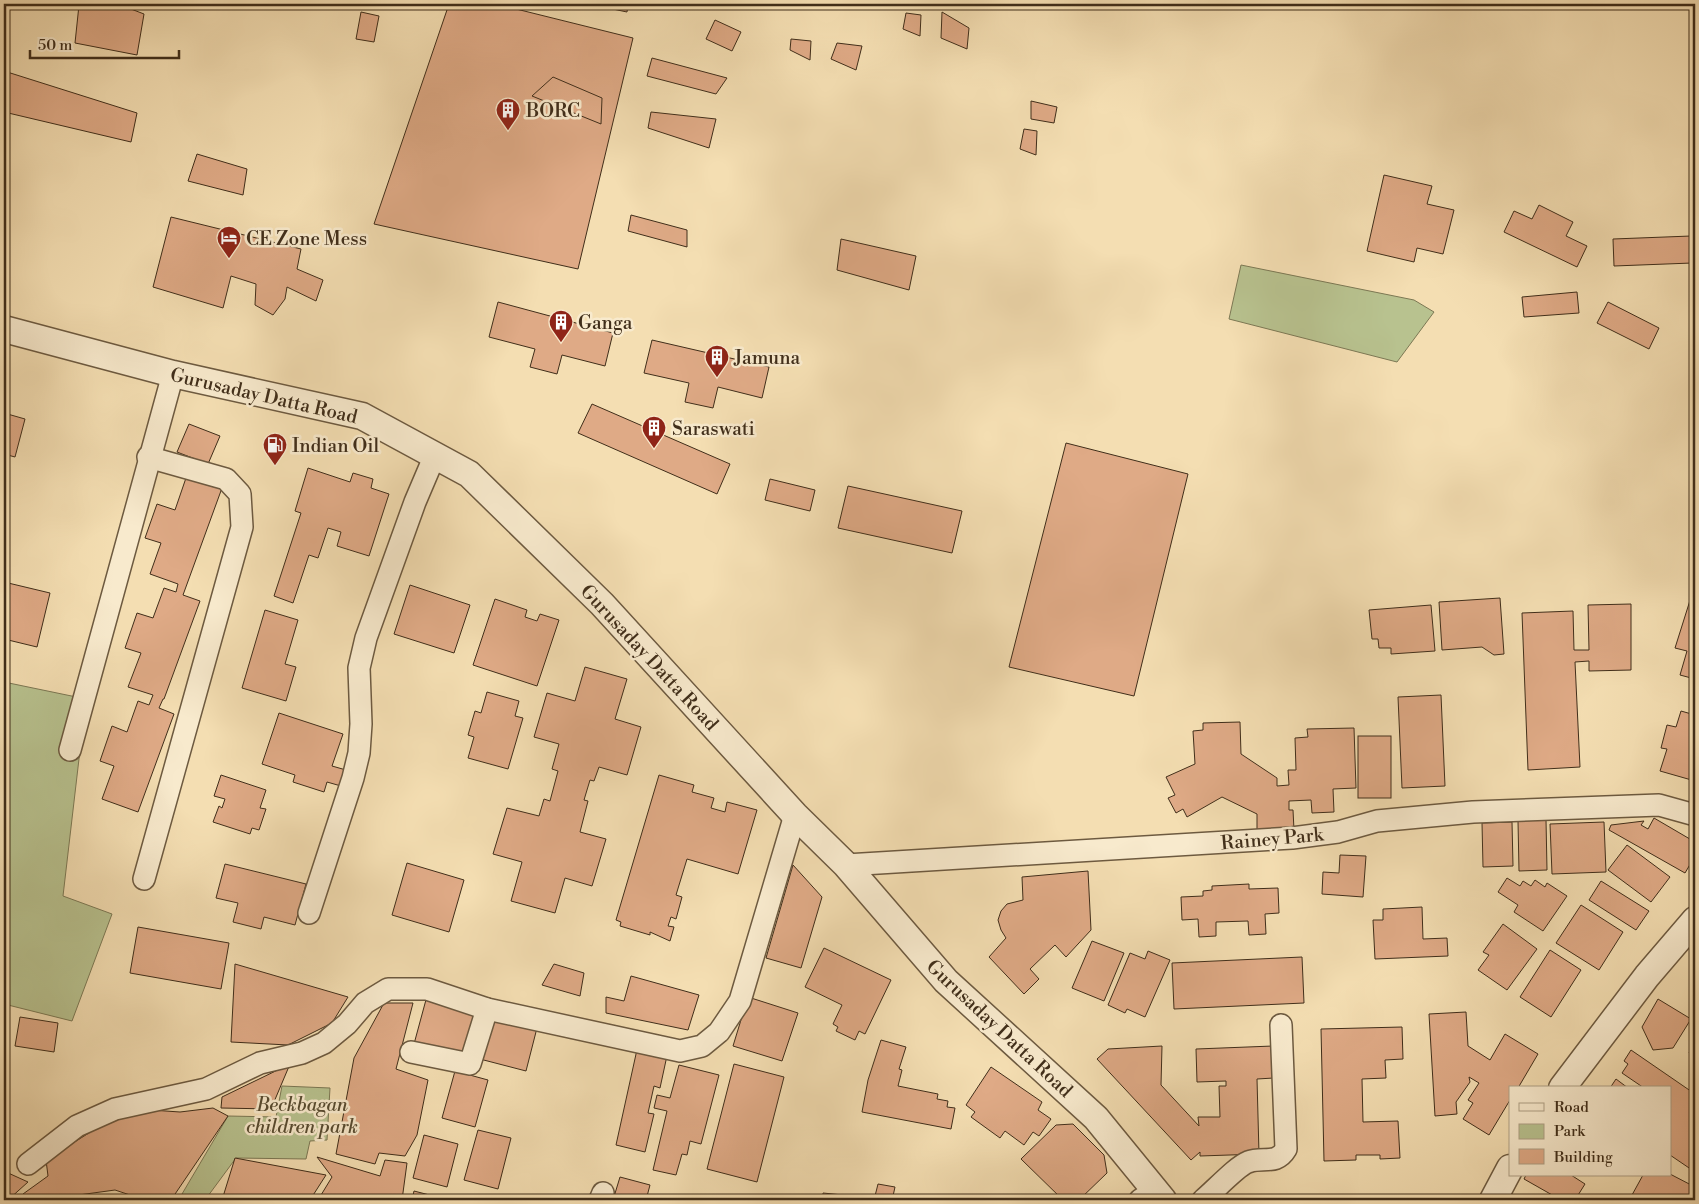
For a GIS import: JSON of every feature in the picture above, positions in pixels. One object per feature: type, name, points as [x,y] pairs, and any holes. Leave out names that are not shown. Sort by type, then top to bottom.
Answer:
[{"type":"street","name":"Gurusaday Datta Road","points":[[4,329],[173,374],[362,416],[469,474],[602,604],[795,815],[846,865],[946,981],[1096,1118],[1153,1197]]},
{"type":"street","points":[[70,750],[148,458],[173,374]]},
{"type":"street","points":[[309,913],[355,770],[361,724],[359,668],[366,638],[415,502],[435,456]]},
{"type":"street","points":[[144,878],[242,528],[243,515],[240,494],[226,479],[148,458]]},
{"type":"street","name":"Rainey Park","points":[[846,865],[1292,838],[1338,832],[1377,821],[1473,812],[1659,804],[1695,815]]},
{"type":"street","points":[[28,1164],[77,1126],[115,1109],[206,1089],[260,1063],[302,1053],[324,1043],[347,1024],[365,1003],[388,989],[427,989],[487,1009],[680,1051],[702,1046],[719,1032],[740,1001],[795,815]]},
{"type":"street","points":[[1564,1086],[1647,976],[1695,920]]},
{"type":"street","points":[[411,1052],[470,1064],[487,1009]]},
{"type":"street","points":[[1203,1200],[1246,1163],[1276,1160],[1282,1156],[1286,1149],[1281,1025]]},
{"type":"street","points":[[1492,1200],[1509,1170]]},
{"type":"green space","points":[[1241,265],[1414,300],[1434,312],[1397,362],[1229,319]]},
{"type":"green space","points":[[4,682],[86,699],[63,896],[112,914],[72,1021],[4,1004]]},
{"type":"green space","name":"Beckbagan children park","points":[[282,1086],[330,1088],[327,1140],[310,1141],[306,1159],[236,1158],[205,1200],[194,1200],[182,1194],[228,1116],[276,1117]]},
{"type":"building","points":[[118,4],[144,14],[137,55],[75,43],[79,5]]},
{"type":"building","name":"BORC","points":[[449,4],[496,4],[633,38],[578,269],[374,224]]},
{"type":"building","points":[[589,4],[628,4],[627,12]]},
{"type":"building","points":[[361,12],[379,16],[374,42],[356,39]]},
{"type":"building","points":[[942,12],[969,28],[967,49],[941,38]]},
{"type":"building","points":[[906,13],[921,15],[920,36],[903,29]]},
{"type":"building","points":[[715,20],[741,32],[732,51],[706,39]]},
{"type":"building","points":[[791,39],[811,41],[810,60],[790,50]]},
{"type":"building","points":[[837,43],[862,46],[856,70],[831,59]]},
{"type":"building","points":[[652,58],[727,78],[716,94],[647,76]]},
{"type":"building","points":[[4,71],[137,113],[131,142],[4,112]]},
{"type":"building","points":[[553,77],[602,98],[601,124],[532,96]]},
{"type":"building","points":[[1031,101],[1057,107],[1054,123],[1031,119]]},
{"type":"building","points":[[651,112],[716,119],[709,148],[648,128]]},
{"type":"building","points":[[1024,129],[1037,131],[1036,155],[1020,149]]},
{"type":"building","points":[[197,154],[247,169],[243,195],[188,181]]},
{"type":"building","points":[[1384,175],[1432,186],[1427,204],[1454,210],[1443,254],[1417,248],[1414,262],[1367,251]]},
{"type":"building","points":[[1539,205],[1573,222],[1566,236],[1587,246],[1577,267],[1504,232],[1514,211],[1532,219]]},
{"type":"building","points":[[631,215],[687,230],[687,247],[628,231]]},
{"type":"building","name":"CE Zone Mess","points":[[171,217],[301,249],[297,269],[323,280],[316,301],[287,287],[285,299],[273,315],[255,305],[256,284],[231,276],[223,308],[153,287]]},
{"type":"building","points":[[1691,236],[1692,263],[1614,266],[1613,239]]},
{"type":"building","points":[[841,239],[916,256],[909,290],[837,270]]},
{"type":"building","points":[[1577,292],[1579,313],[1524,317],[1522,297]]},
{"type":"building","name":"Ganga","points":[[498,302],[613,333],[605,366],[562,355],[557,374],[530,367],[535,349],[489,337]]},
{"type":"building","points":[[1608,302],[1659,328],[1649,349],[1597,323]]},
{"type":"building","name":"Jamuna","points":[[652,340],[769,367],[762,398],[718,387],[713,408],[685,402],[689,383],[644,373]]},
{"type":"building","name":"Saraswati","points":[[592,404],[730,464],[717,494],[578,433]]},
{"type":"building","points":[[4,413],[25,419],[15,457],[4,454]]},
{"type":"building","points":[[189,424],[220,436],[208,464],[177,452]]},
{"type":"building","points":[[1066,443],[1188,474],[1134,696],[1009,667]]},
{"type":"building","points":[[308,468],[350,482],[353,473],[373,479],[371,488],[389,494],[369,556],[337,546],[341,532],[328,528],[318,558],[309,555],[293,603],[274,596],[301,513],[295,511]]},
{"type":"building","points":[[187,475],[222,488],[183,595],[200,601],[159,708],[174,714],[138,812],[102,799],[114,766],[100,761],[112,726],[127,732],[138,701],[149,705],[153,695],[128,687],[141,653],[125,648],[137,613],[153,618],[164,588],[176,592],[178,584],[150,574],[161,543],[145,538],[157,504],[175,510]]},
{"type":"building","points":[[770,479],[815,490],[810,511],[765,500]]},
{"type":"building","points":[[848,486],[962,511],[952,553],[838,528]]},
{"type":"building","points":[[4,582],[50,593],[37,647],[4,639]]},
{"type":"building","points":[[410,585],[470,605],[454,653],[394,634]]},
{"type":"building","points":[[1692,594],[1695,595],[1695,679],[1680,675],[1687,651],[1675,648]]},
{"type":"building","points":[[1500,598],[1504,654],[1494,655],[1482,647],[1442,650],[1439,602]]},
{"type":"building","points":[[495,599],[527,610],[525,617],[537,621],[540,614],[559,620],[537,686],[473,665]]},
{"type":"building","points":[[1631,604],[1631,670],[1589,671],[1589,661],[1575,662],[1580,767],[1528,770],[1522,613],[1573,611],[1574,650],[1589,650],[1588,605]]},
{"type":"building","points":[[1431,605],[1435,651],[1391,654],[1391,648],[1379,648],[1378,639],[1372,639],[1369,610]]},
{"type":"building","points":[[265,610],[298,620],[285,664],[296,667],[286,701],[242,688]]},
{"type":"building","points":[[585,667],[627,679],[615,719],[641,727],[627,775],[599,767],[594,781],[590,780],[584,800],[588,801],[580,832],[606,839],[592,886],[565,878],[555,913],[511,901],[522,862],[493,854],[507,808],[539,816],[544,799],[550,801],[558,771],[552,769],[559,744],[534,737],[547,693],[575,701]]},
{"type":"building","points":[[487,692],[519,701],[515,716],[523,718],[508,769],[468,758],[474,737],[468,735],[475,711],[481,713]]},
{"type":"building","points":[[1441,695],[1445,786],[1402,788],[1398,697]]},
{"type":"building","points":[[1681,711],[1695,715],[1695,781],[1660,771],[1667,749],[1661,748],[1667,725],[1676,727]]},
{"type":"building","points":[[279,713],[343,734],[332,766],[346,770],[341,786],[327,782],[324,792],[293,782],[295,775],[262,764]]},
{"type":"building","points":[[1240,722],[1241,754],[1277,778],[1277,786],[1289,785],[1288,770],[1296,770],[1295,738],[1308,737],[1307,729],[1354,728],[1356,788],[1333,789],[1334,812],[1312,813],[1311,800],[1289,801],[1289,810],[1293,810],[1294,830],[1257,831],[1257,814],[1222,797],[1187,817],[1183,809],[1176,813],[1168,798],[1175,795],[1166,777],[1195,764],[1193,731],[1203,730],[1203,723]]},
{"type":"building","points":[[1358,736],[1391,736],[1391,798],[1358,798]]},
{"type":"building","points":[[221,775],[266,790],[260,808],[266,809],[259,830],[252,828],[250,834],[213,822],[219,806],[222,808],[225,799],[214,796]]},
{"type":"building","points":[[659,775],[694,785],[692,792],[714,798],[711,808],[725,812],[727,802],[757,810],[738,874],[687,859],[676,895],[682,897],[676,919],[671,917],[668,926],[674,927],[670,941],[650,932],[650,935],[620,926],[621,922],[616,920]]},
{"type":"building","points":[[1654,818],[1695,842],[1695,856],[1685,873],[1609,830],[1611,825],[1644,821],[1641,825],[1648,829]]},
{"type":"building","points":[[1546,820],[1547,870],[1519,871],[1518,821]]},
{"type":"building","points":[[1512,822],[1513,866],[1483,867],[1482,823]]},
{"type":"building","points":[[1604,822],[1606,872],[1552,874],[1550,824]]},
{"type":"building","points":[[1627,845],[1670,877],[1651,902],[1608,870]]},
{"type":"building","points":[[1340,855],[1366,856],[1363,897],[1322,894],[1323,872],[1339,873]]},
{"type":"building","points":[[407,863],[464,880],[449,932],[392,915]]},
{"type":"building","points":[[225,864],[306,884],[295,925],[264,917],[261,929],[233,922],[238,903],[216,898]]},
{"type":"building","points":[[793,865],[822,897],[801,968],[766,958]]},
{"type":"building","points":[[1088,871],[1091,930],[1066,957],[1055,945],[1030,969],[1039,979],[1024,994],[989,957],[1006,938],[998,920],[1001,911],[1007,904],[1023,900],[1022,877]]},
{"type":"building","points":[[1507,878],[1520,886],[1523,881],[1531,886],[1535,880],[1545,887],[1547,883],[1567,896],[1543,931],[1514,912],[1518,905],[1498,892]]},
{"type":"building","points":[[1601,881],[1649,911],[1636,930],[1589,900]]},
{"type":"building","points":[[1249,884],[1249,889],[1278,888],[1279,913],[1265,914],[1266,934],[1249,935],[1248,921],[1216,922],[1216,936],[1199,937],[1198,919],[1182,920],[1181,897],[1203,896],[1203,891],[1212,890],[1212,886]]},
{"type":"building","points":[[1581,905],[1623,932],[1599,970],[1556,943]]},
{"type":"building","points":[[1422,907],[1423,939],[1447,938],[1448,956],[1375,959],[1373,920],[1383,920],[1383,909]]},
{"type":"building","points":[[1503,924],[1537,949],[1507,990],[1478,970],[1489,955],[1483,952]]},
{"type":"building","points":[[138,927],[229,943],[221,989],[130,973]]},
{"type":"building","points":[[1092,941],[1124,953],[1104,1001],[1072,988]]},
{"type":"building","points":[[824,948],[891,980],[865,1034],[859,1031],[855,1040],[836,1031],[838,1027],[833,1024],[842,1005],[805,987]]},
{"type":"building","points":[[1550,950],[1581,970],[1551,1017],[1520,997]]},
{"type":"building","points":[[1148,951],[1170,960],[1145,1017],[1127,1009],[1125,1013],[1108,1005],[1130,953],[1145,959]]},
{"type":"building","points":[[1302,957],[1304,1003],[1174,1009],[1172,963]]},
{"type":"building","points":[[235,964],[348,997],[332,1023],[288,1045],[231,1042]]},
{"type":"building","points":[[554,964],[584,973],[580,996],[542,985]]},
{"type":"building","points":[[631,976],[699,995],[688,1030],[606,1013],[606,997],[624,1001]]},
{"type":"building","points":[[427,996],[477,1009],[464,1057],[414,1044]]},
{"type":"building","points":[[748,997],[798,1013],[782,1061],[733,1046]]},
{"type":"building","points":[[1658,999],[1691,1019],[1673,1048],[1653,1050],[1642,1027]]},
{"type":"building","points":[[384,1003],[413,1003],[396,1069],[428,1080],[417,1135],[405,1156],[379,1153],[375,1164],[336,1154],[354,1058]]},
{"type":"building","points":[[489,1011],[538,1024],[526,1071],[476,1058]]},
{"type":"building","points":[[1466,1012],[1468,1046],[1490,1060],[1505,1034],[1538,1054],[1519,1086],[1509,1086],[1509,1102],[1489,1135],[1463,1119],[1473,1103],[1468,1100],[1479,1083],[1469,1077],[1470,1082],[1456,1102],[1457,1114],[1435,1116],[1429,1014]]},
{"type":"building","points":[[20,1017],[58,1023],[54,1052],[15,1046]]},
{"type":"building","points":[[1402,1027],[1403,1059],[1385,1060],[1386,1078],[1362,1079],[1363,1122],[1398,1121],[1400,1158],[1380,1159],[1380,1155],[1356,1155],[1356,1160],[1324,1161],[1321,1029]]},
{"type":"building","points":[[881,1040],[906,1047],[899,1069],[902,1070],[898,1086],[938,1094],[937,1099],[948,1101],[947,1107],[955,1108],[951,1129],[862,1112],[868,1080]]},
{"type":"building","points":[[1695,1042],[1695,1056],[1689,1053]]},
{"type":"building","points":[[638,1045],[668,1051],[660,1088],[654,1086],[648,1113],[654,1114],[645,1152],[616,1145]]},
{"type":"building","points":[[1162,1046],[1161,1085],[1199,1126],[1198,1117],[1220,1117],[1219,1086],[1226,1086],[1226,1081],[1197,1082],[1196,1049],[1273,1046],[1274,1078],[1257,1079],[1259,1154],[1200,1156],[1200,1152],[1191,1160],[1097,1059],[1108,1049]]},
{"type":"building","points":[[1631,1050],[1695,1094],[1695,1172],[1672,1156],[1672,1086],[1641,1086],[1622,1073],[1628,1064],[1624,1061]]},
{"type":"building","points":[[290,1064],[271,1109],[221,1108],[222,1097]]},
{"type":"building","points":[[734,1064],[784,1077],[757,1182],[707,1169]]},
{"type":"building","points":[[679,1065],[719,1075],[701,1144],[690,1141],[687,1155],[682,1154],[676,1175],[653,1170],[667,1111],[654,1108],[657,1095],[670,1098]]},
{"type":"building","points":[[991,1067],[1042,1102],[1038,1110],[1051,1119],[1039,1136],[1033,1132],[1024,1145],[1005,1131],[1000,1138],[971,1117],[975,1112],[966,1105]]},
{"type":"building","points":[[455,1071],[488,1080],[475,1127],[442,1118]]},
{"type":"building","points":[[1616,1079],[1625,1086],[1611,1086]]},
{"type":"building","points":[[213,1108],[228,1116],[171,1200],[145,1200],[115,1190],[42,1200],[27,1200],[23,1194],[48,1176],[46,1160],[92,1131],[119,1119],[151,1110],[180,1112]]},
{"type":"building","points":[[1073,1124],[1104,1155],[1107,1173],[1079,1200],[1063,1200],[1021,1159],[1056,1125]]},
{"type":"building","points":[[478,1130],[511,1138],[498,1189],[464,1180]]},
{"type":"building","points":[[424,1135],[458,1144],[447,1187],[413,1178]]},
{"type":"building","points":[[317,1157],[380,1176],[385,1160],[407,1163],[402,1200],[318,1200],[332,1177]]},
{"type":"building","points":[[235,1158],[326,1175],[310,1200],[222,1200]]},
{"type":"building","points":[[6,1172],[28,1182],[8,1200],[4,1200],[4,1175]]},
{"type":"building","points":[[1672,1175],[1695,1187],[1695,1200],[1641,1200],[1632,1195],[1642,1176]]},
{"type":"building","points":[[1526,1176],[1573,1176],[1585,1184],[1575,1200],[1561,1200],[1524,1179]]},
{"type":"building","points":[[620,1177],[650,1185],[646,1200],[613,1200]]},
{"type":"building","points":[[878,1184],[895,1187],[893,1196],[913,1200],[874,1200]]},
{"type":"building","points":[[414,1191],[449,1200],[412,1200]]},
{"type":"building","points":[[823,1193],[863,1197],[863,1200],[823,1200]]},
{"type":"place","name":"BORC","points":[[508,131]]},
{"type":"place","name":"CE Zone Mess","points":[[229,259]]},
{"type":"place","name":"Ganga","points":[[561,343]]},
{"type":"place","name":"Jamuna","points":[[717,378]]},
{"type":"place","name":"Saraswati","points":[[654,449]]},
{"type":"place","name":"Indian Oil","points":[[275,466]]}]
